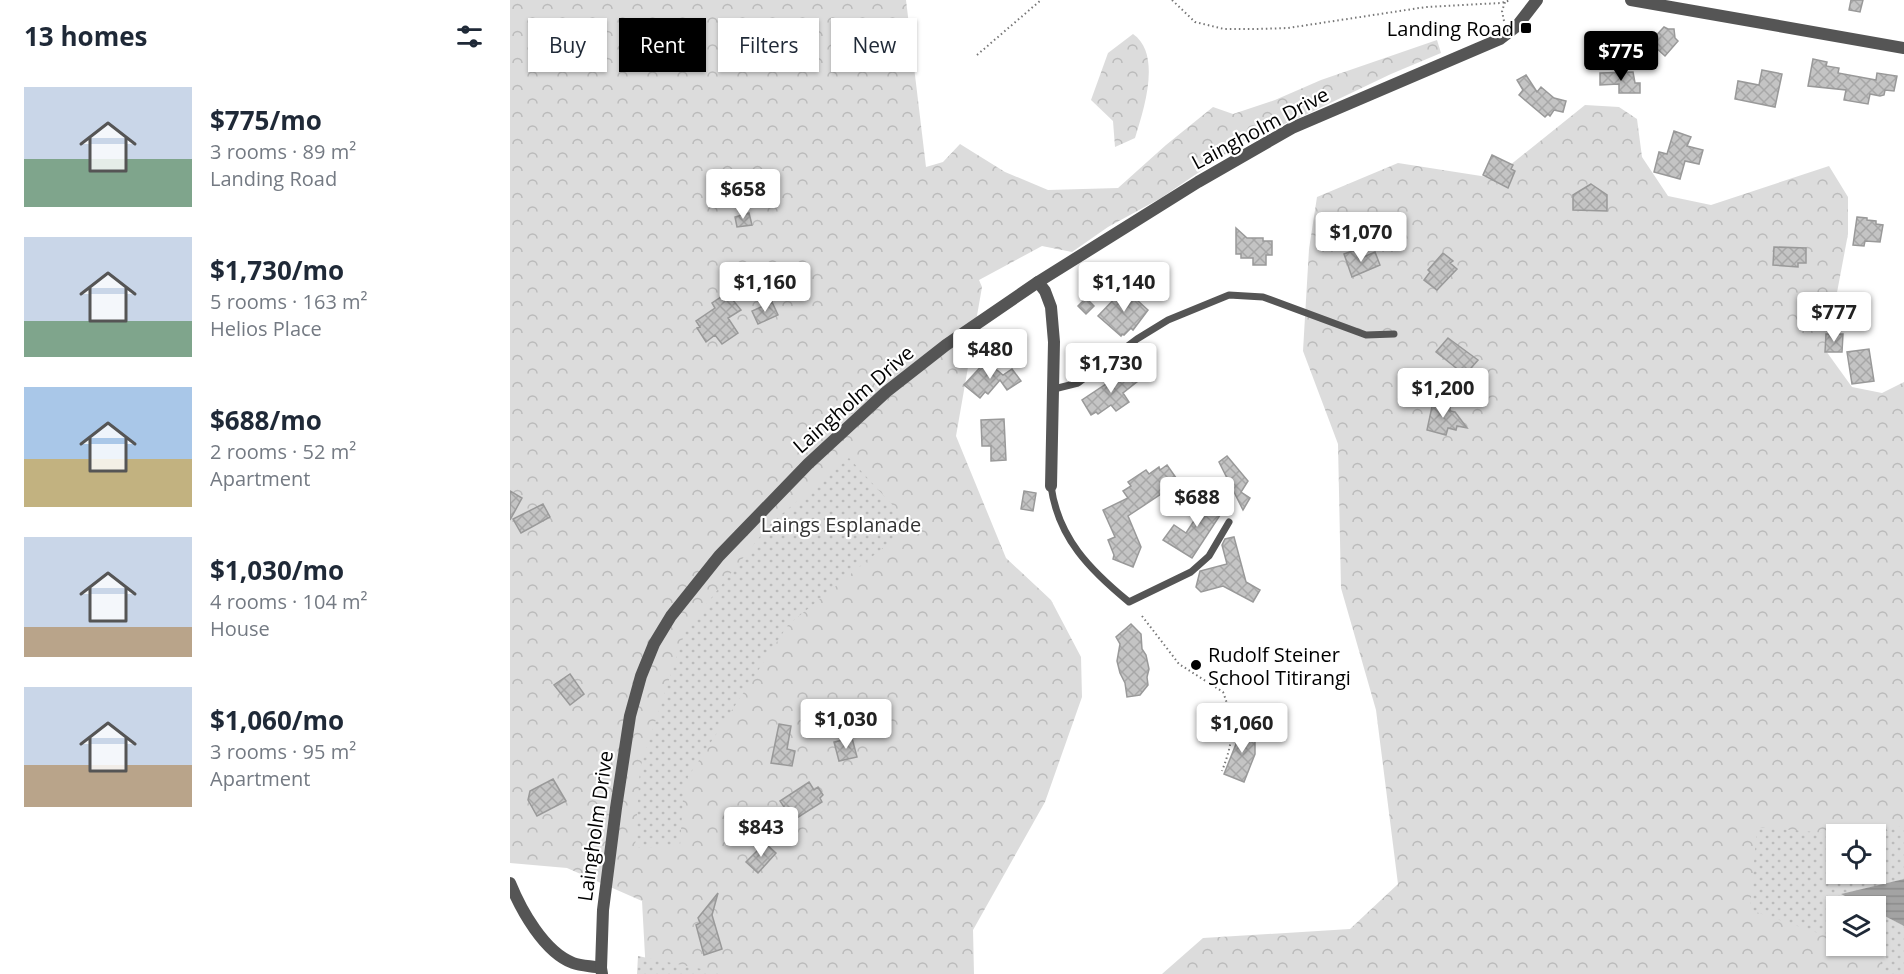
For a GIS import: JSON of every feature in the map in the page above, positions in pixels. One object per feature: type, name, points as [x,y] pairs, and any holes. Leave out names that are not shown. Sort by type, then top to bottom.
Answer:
[{"type":"street","name":"Laingholm Drive","points":[[601,971],[603,910],[630,716],[641,675],[671,616],[719,556],[808,464],[886,392],[946,345],[1038,282],[1198,182],[1292,128],[1500,39],[1529,12],[1537,0]]},
{"type":"street","points":[[1631,0],[1904,48]]},
{"type":"street","points":[[1038,282],[1045,291],[1051,308],[1054,342],[1051,486]]},
{"type":"street","points":[[510,883],[534,928],[549,947],[573,963],[601,971]]},
{"type":"lane","points":[[1054,389],[1078,383],[1137,339],[1168,320],[1229,296],[1263,297],[1366,335],[1394,334]]},
{"type":"lane","points":[[1051,486],[1053,506],[1065,531],[1088,566],[1129,602],[1191,572],[1209,556],[1229,522]]},
{"type":"path","points":[[977,55],[1041,0]]},
{"type":"path","points":[[1172,0],[1195,22],[1224,29],[1300,27],[1426,7],[1511,0]]},
{"type":"path","points":[[1505,2],[1502,19],[1509,32]]},
{"type":"path","points":[[1142,616],[1179,664],[1223,692],[1232,724],[1231,748],[1222,771]]},
{"type":"green space","points":[[510,0],[906,0],[908,18],[831,18],[831,72],[915,72],[926,167],[943,162],[960,144],[1005,172],[1048,190],[1118,188],[1213,107],[1233,114],[1275,100],[1321,80],[1437,40],[1441,53],[1245,141],[1161,198],[1108,227],[1072,252],[1042,246],[979,280],[982,287],[956,436],[1006,558],[1051,600],[1081,657],[1082,697],[1045,802],[973,930],[974,974],[646,974],[642,901],[567,868],[510,863]]},
{"type":"green space","points":[[1133,34],[1142,43],[1147,55],[1149,68],[1146,98],[1135,138],[1115,147],[1113,121],[1091,100],[1108,53]]},
{"type":"green space","points":[[1585,105],[1619,107],[1637,119],[1642,157],[1668,196],[1711,205],[1829,166],[1848,197],[1848,234],[1826,351],[1852,387],[1882,393],[1904,382],[1904,879],[1886,883],[1886,824],[1826,824],[1826,884],[1883,884],[1842,894],[1846,896],[1826,896],[1826,956],[1886,956],[1886,917],[1904,926],[1904,974],[1162,974],[1203,938],[1350,929],[1398,884],[1376,710],[1341,588],[1338,444],[1303,351],[1309,249],[1317,197],[1398,163],[1494,178]]},
{"type":"green space","name":"Laings Esplanade","points":[[849,458],[911,525],[788,625],[684,783],[680,846],[635,848],[640,768],[685,631],[770,524]]},
{"type":"green space","points":[[1904,825],[1904,879],[1886,883],[1886,831]]},
{"type":"green space","points":[[1757,827],[1826,833],[1826,884],[1883,884],[1842,894],[1846,896],[1826,896],[1826,936],[1750,910]]},
{"type":"green space","points":[[1886,917],[1904,926],[1904,974],[1884,974],[1879,956],[1886,956]]},
{"type":"green space","points":[[638,956],[726,974],[637,974]]},
{"type":"shaded area","points":[[1904,879],[1904,926],[1886,917],[1886,896],[1845,896],[1841,894]]},
{"type":"building","points":[[1851,0],[1863,0],[1860,12],[1849,10]]},
{"type":"building","points":[[1664,27],[1674,29],[1675,38],[1678,41],[1665,56],[1655,47],[1657,44],[1652,40]]},
{"type":"building","points":[[1813,59],[1827,62],[1826,66],[1839,68],[1838,73],[1876,80],[1877,73],[1897,76],[1894,91],[1885,90],[1884,95],[1880,96],[1870,94],[1868,104],[1844,100],[1846,90],[1808,86]]},
{"type":"building","points":[[1762,70],[1782,74],[1775,107],[1735,99],[1738,81],[1759,85]]},
{"type":"building","points":[[1633,72],[1635,83],[1640,83],[1640,93],[1619,93],[1619,84],[1600,85],[1600,73]]},
{"type":"building","points":[[1526,75],[1537,92],[1541,87],[1554,98],[1566,101],[1563,112],[1554,110],[1550,116],[1548,114],[1545,117],[1519,95],[1523,90],[1517,80]]},
{"type":"building","points":[[1674,131],[1691,137],[1687,146],[1703,150],[1699,164],[1685,161],[1680,179],[1654,172],[1659,152],[1667,154]]},
{"type":"building","points":[[1492,155],[1513,165],[1511,169],[1515,171],[1508,188],[1483,175]]},
{"type":"building","points":[[1591,184],[1607,195],[1607,211],[1573,210],[1573,195]]},
{"type":"building","points":[[749,213],[752,225],[737,227],[735,217]]},
{"type":"building","points":[[1857,217],[1867,218],[1867,220],[1876,221],[1876,224],[1883,225],[1880,242],[1865,241],[1864,246],[1853,245]]},
{"type":"building","points":[[1236,228],[1247,238],[1263,238],[1263,241],[1272,241],[1272,255],[1266,255],[1266,265],[1253,265],[1253,258],[1241,258],[1241,254],[1236,254]]},
{"type":"building","points":[[1774,247],[1806,248],[1806,263],[1798,263],[1798,267],[1773,265]]},
{"type":"building","points":[[1355,250],[1359,259],[1375,252],[1380,265],[1352,277],[1344,254]]},
{"type":"building","points":[[1443,253],[1453,261],[1450,263],[1457,269],[1437,290],[1424,280],[1430,272],[1428,270]]},
{"type":"building","points":[[1126,290],[1148,310],[1133,330],[1131,328],[1121,336],[1098,316],[1122,291]]},
{"type":"building","points":[[727,293],[741,310],[728,318],[738,333],[722,344],[715,335],[706,342],[697,328],[700,327],[696,321],[715,308],[712,303]]},
{"type":"building","points":[[1086,298],[1094,306],[1086,314],[1078,306]]},
{"type":"building","points":[[772,302],[778,315],[758,324],[752,311]]},
{"type":"building","points":[[1826,334],[1843,334],[1842,352],[1825,352]]},
{"type":"building","points":[[1448,338],[1478,360],[1465,375],[1436,352]]},
{"type":"building","points":[[1869,349],[1874,381],[1852,384],[1847,352]]},
{"type":"building","points":[[986,361],[1003,375],[1012,369],[1021,381],[1007,390],[1000,380],[988,394],[985,392],[980,398],[964,385]]},
{"type":"building","points":[[1130,368],[1138,381],[1123,393],[1129,402],[1116,411],[1111,405],[1098,414],[1096,412],[1091,415],[1082,400]]},
{"type":"building","points":[[1433,402],[1450,406],[1450,411],[1455,412],[1467,428],[1457,426],[1456,430],[1448,428],[1446,435],[1427,430]]},
{"type":"building","points":[[1004,419],[1006,460],[991,461],[991,446],[982,446],[981,420]]},
{"type":"building","points":[[1227,456],[1248,481],[1241,492],[1250,498],[1243,510],[1219,462]]},
{"type":"building","points":[[1167,465],[1179,482],[1128,516],[1141,547],[1133,567],[1113,559],[1114,555],[1108,540],[1115,537],[1103,510],[1128,498],[1123,491],[1131,486],[1128,482],[1146,470],[1149,474]]},
{"type":"building","points":[[1222,488],[1226,506],[1192,558],[1163,540],[1174,525],[1186,533],[1203,507],[1209,509]]},
{"type":"building","points":[[510,491],[522,498],[510,520]]},
{"type":"building","points":[[1024,491],[1036,493],[1033,511],[1021,509]]},
{"type":"building","points":[[543,504],[550,517],[521,533],[513,519]]},
{"type":"building","points":[[1234,537],[1246,582],[1260,590],[1253,602],[1223,586],[1201,592],[1196,587],[1200,571],[1227,564],[1222,545],[1225,539]]},
{"type":"building","points":[[1131,624],[1141,634],[1142,649],[1149,669],[1148,685],[1140,695],[1127,697],[1125,683],[1117,661],[1120,644],[1116,637]]},
{"type":"building","points":[[570,674],[584,694],[570,705],[554,685]]},
{"type":"building","points":[[779,724],[791,726],[787,749],[795,751],[792,766],[771,763]]},
{"type":"building","points":[[1236,727],[1255,727],[1255,754],[1244,782],[1224,774],[1236,744]]},
{"type":"building","points":[[852,738],[857,757],[839,761],[834,742]]},
{"type":"building","points":[[553,779],[566,801],[537,816],[528,800],[530,791]]},
{"type":"building","points":[[809,782],[814,790],[818,787],[823,795],[820,798],[822,802],[797,818],[793,811],[786,810],[780,801]]},
{"type":"building","points":[[765,843],[776,853],[758,873],[746,862]]},
{"type":"building","points":[[718,893],[712,915],[722,949],[704,955],[696,925],[700,923],[698,918]]},
{"type":"place","name":"Landing Road","points":[[1526,28]]},
{"type":"place","name":"Rudolf Steiner School Titirangi","points":[[1196,665]]}]
